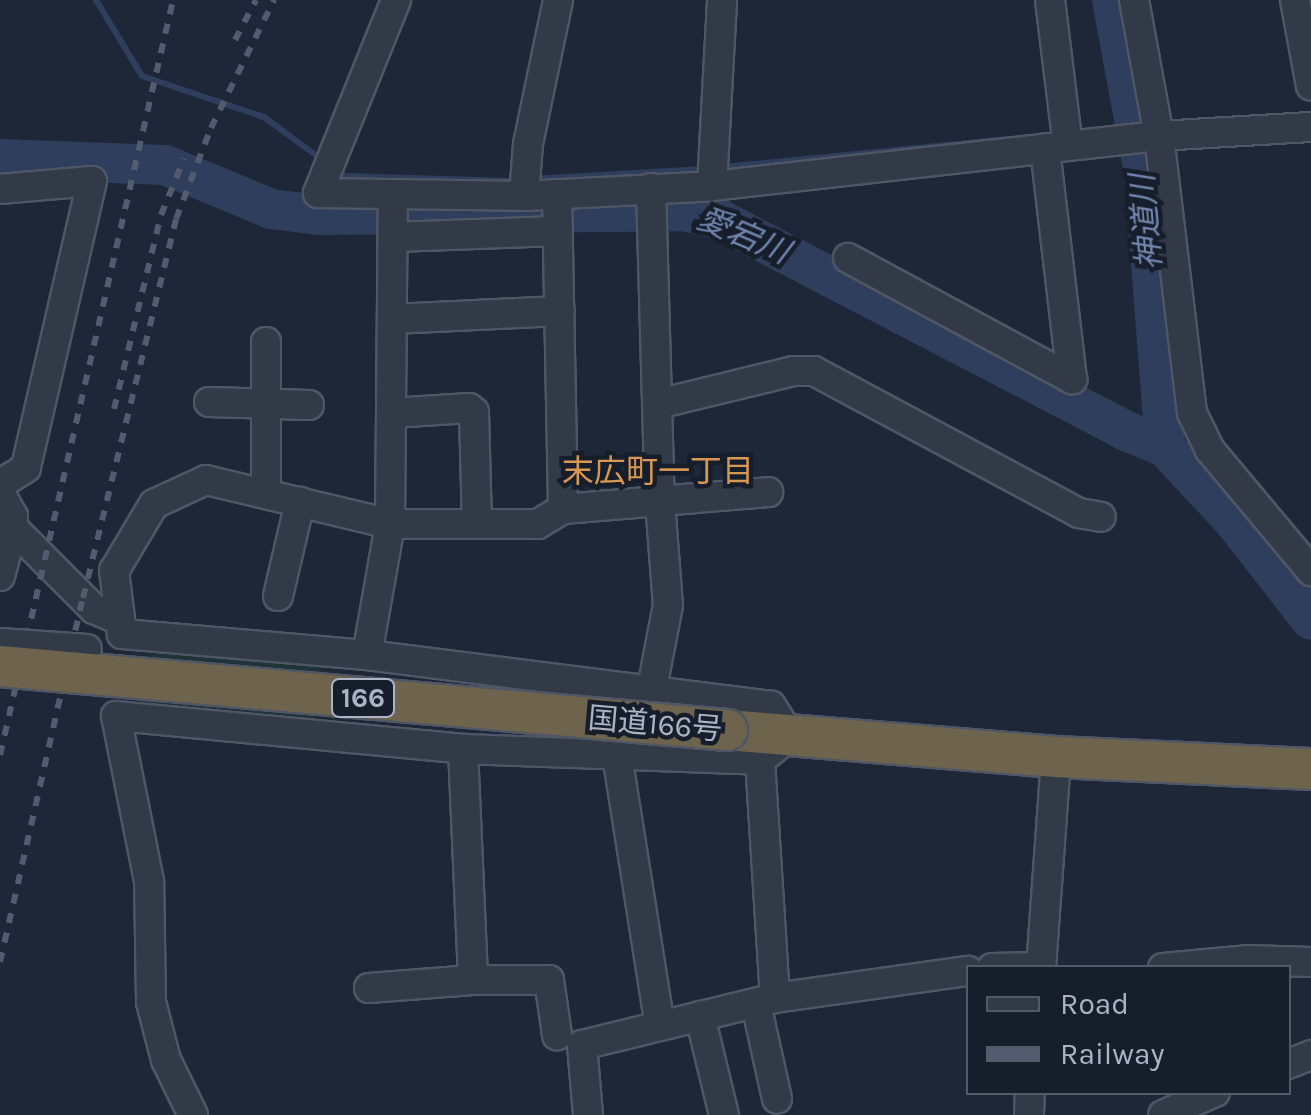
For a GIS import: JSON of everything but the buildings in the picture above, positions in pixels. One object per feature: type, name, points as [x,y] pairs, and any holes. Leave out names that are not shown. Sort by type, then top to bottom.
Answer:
[{"type":"highway","name":"国道166号","points":[[0,666],[727,730],[775,748],[1311,769]]},
{"type":"street","points":[[396,0],[318,194],[393,196],[525,185],[558,214],[564,509]]},
{"type":"street","points":[[525,185],[558,0]]},
{"type":"street","points":[[712,174],[722,0]]},
{"type":"street","points":[[848,258],[1072,379],[1050,0]]},
{"type":"street","points":[[1134,0],[1158,136],[1192,413],[1210,450],[1311,571]]},
{"type":"street","points":[[1295,0],[1311,86]]},
{"type":"street","points":[[393,235],[558,214],[712,174],[1061,140],[1122,141],[1311,126]]},
{"type":"street","points":[[0,189],[92,181],[26,468],[0,484]]},
{"type":"street","points":[[651,189],[660,502],[668,605],[652,688]]},
{"type":"street","points":[[368,655],[390,524],[393,196]]},
{"type":"street","points":[[392,319],[560,311]]},
{"type":"street","points":[[266,342],[266,491]]},
{"type":"street","points":[[658,404],[792,371],[814,371],[1079,513],[1101,516]]},
{"type":"street","points":[[209,402],[309,405]]},
{"type":"street","points":[[392,414],[469,408],[474,412],[476,523]]},
{"type":"street","points":[[193,1115],[166,1060],[151,1002],[149,881],[116,716],[120,626],[114,571],[154,504],[206,480],[266,491],[390,524],[538,524],[564,509],[768,492]]},
{"type":"street","points":[[0,492],[13,516],[0,576]]},
{"type":"street","points":[[278,596],[300,502]]},
{"type":"street","points":[[13,528],[94,609],[120,626],[652,688],[771,706],[775,748],[766,1001],[777,1099]]},
{"type":"street","points":[[0,643],[87,649]]},
{"type":"street","points":[[116,716],[463,749],[617,755],[775,748]]},
{"type":"street","points":[[463,749],[474,980]]},
{"type":"street","points":[[617,755],[660,1026]]},
{"type":"street","points":[[1041,965],[1056,757]]},
{"type":"street","points":[[1191,965],[1247,960],[1311,962]]},
{"type":"street","points":[[588,1115],[582,1044],[766,1001],[966,970]]},
{"type":"street","points":[[369,988],[474,980],[549,980],[557,1035]]},
{"type":"street","points":[[700,1016],[724,1115]]},
{"type":"green space","points":[[156,652],[323,659],[312,725],[136,701],[143,659]]},
{"type":"waterway","points":[[96,0],[142,76],[264,117],[321,159]]},
{"type":"waterway","name":"神道川","points":[[1112,0],[1144,173],[1165,447]]},
{"type":"waterway","points":[[723,167],[1009,139]]},
{"type":"waterway","name":"愛宕川","points":[[0,159],[165,165],[271,209],[319,215],[683,211],[721,220],[1126,431],[1165,447],[1234,521],[1311,620]]},
{"type":"waterway","points":[[335,169],[345,176],[516,181]]},
{"type":"waterway","points":[[533,179],[705,169]]},
{"type":"railway","points":[[0,755],[173,0]]},
{"type":"railway","points":[[235,40],[256,0]]},
{"type":"railway","points":[[0,962],[83,598],[176,219],[211,128],[274,0]]},
{"type":"railway","points":[[114,409],[161,215],[184,159]]},
{"type":"district","name":"末広町一丁目","points":[[658,472]]}]
